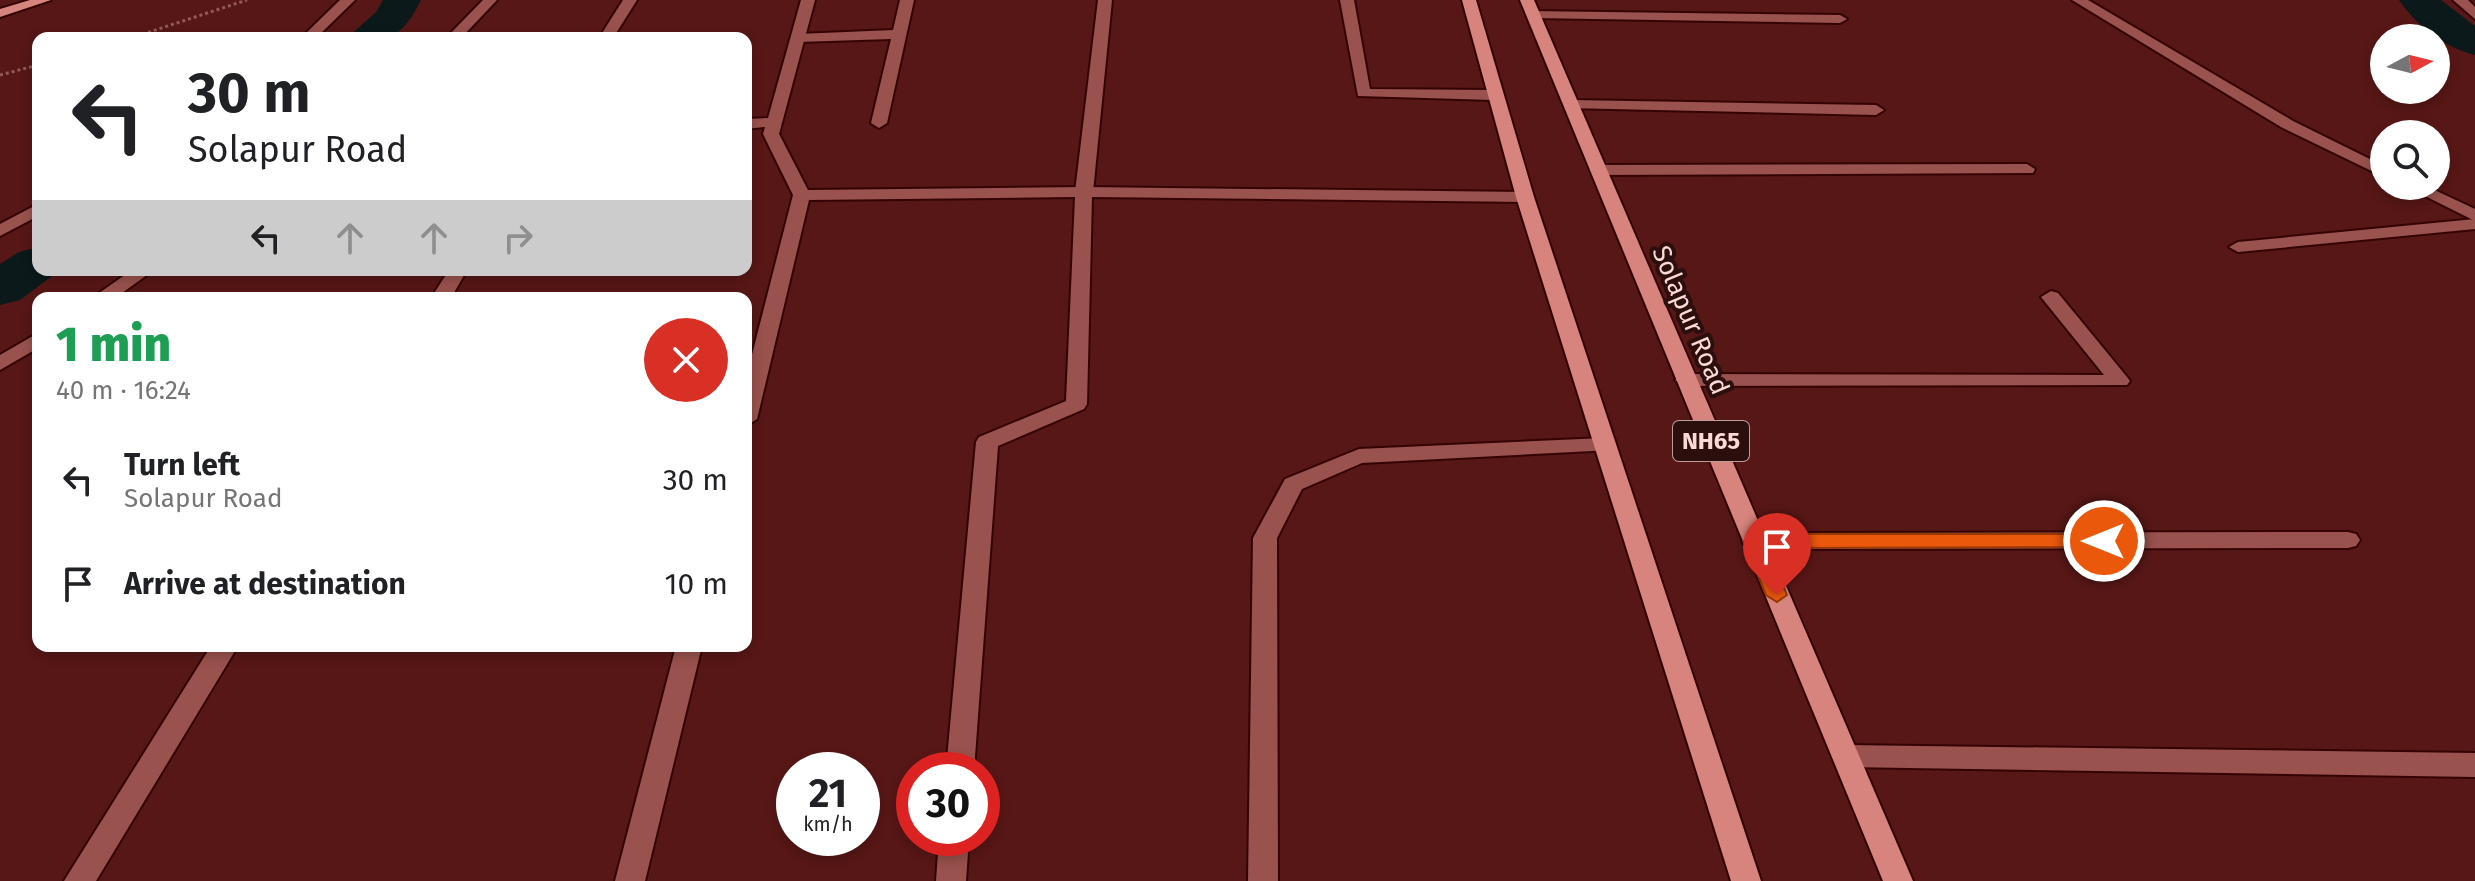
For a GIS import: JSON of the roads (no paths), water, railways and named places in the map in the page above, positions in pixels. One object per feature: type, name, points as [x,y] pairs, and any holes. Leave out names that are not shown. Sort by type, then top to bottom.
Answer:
[{"type":"highway","points":[[0,13],[44,0]]},
{"type":"highway","points":[[1469,0],[1493,95],[1525,197],[1746,881]]},
{"type":"highway","name":"Solapur Road","points":[[1530,7],[1898,881]]},
{"type":"street","points":[[314,32],[348,0]]},
{"type":"street","points":[[459,32],[490,0]]},
{"type":"street","points":[[610,32],[630,0]]},
{"type":"street","points":[[752,395],[802,195],[771,134],[808,0]]},
{"type":"street","points":[[879,123],[907,0]]},
{"type":"street","points":[[961,752],[987,442],[1076,404],[1084,192],[1105,0]]},
{"type":"street","points":[[1347,0],[1363,93],[1493,95]]},
{"type":"street","points":[[2079,0],[2287,124],[2370,165]]},
{"type":"street","points":[[2460,0],[2475,15]]},
{"type":"street","points":[[1530,7],[1840,19]]},
{"type":"street","points":[[798,38],[900,34]]},
{"type":"street","points":[[1571,105],[1876,110]]},
{"type":"street","points":[[752,124],[775,122]]},
{"type":"street","points":[[1598,170],[2027,169]]},
{"type":"street","points":[[802,195],[1084,192],[1525,197]]},
{"type":"street","points":[[2442,200],[2475,216]]},
{"type":"street","points":[[0,231],[32,212]]},
{"type":"street","points":[[2238,247],[2475,224]]},
{"type":"street","points":[[111,292],[136,276]]},
{"type":"street","points":[[1685,380],[2120,381],[2051,297]]},
{"type":"street","points":[[0,364],[32,343]]},
{"type":"street","points":[[1263,881],[1265,538],[1293,484],[1359,456],[1604,445]]},
{"type":"street","points":[[1754,541],[2348,540]]},
{"type":"street","points":[[79,881],[221,652]]},
{"type":"street","points":[[630,881],[687,652]]},
{"type":"street","points":[[1846,756],[2475,765]]},
{"type":"street","points":[[951,881],[953,856]]},
{"type":"waterway","points":[[375,32],[392,19],[402,0]]},
{"type":"waterway","points":[[2418,0],[2446,26],[2475,43]]},
{"type":"waterway","points":[[0,288],[32,267]]}]
